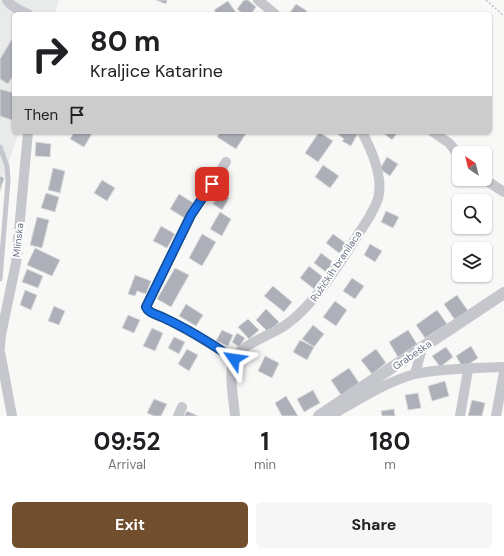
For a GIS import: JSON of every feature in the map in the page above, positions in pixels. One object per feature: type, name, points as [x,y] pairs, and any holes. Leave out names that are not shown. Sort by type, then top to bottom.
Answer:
[{"type":"street","points":[[7,0],[14,7],[24,12]]},
{"type":"street","points":[[258,0],[273,12]]},
{"type":"street","name":"Mlinska","points":[[0,347],[0,334],[16,263],[28,134]]},
{"type":"street","name":"Ružičkih branilaca","points":[[234,359],[241,351],[288,324],[309,306],[370,216],[380,194],[375,162],[363,134]]},
{"type":"street","points":[[436,134],[452,147]]},
{"type":"street","points":[[226,162],[191,215],[146,307],[150,313],[164,318],[202,338],[234,359],[232,387],[235,416]]},
{"type":"street","points":[[492,184],[504,192]]},
{"type":"street","name":"Grabeška","points":[[319,416],[504,293]]},
{"type":"street","points":[[414,374],[422,348]]},
{"type":"street","points":[[0,352],[1,364],[12,416]]},
{"type":"street","points":[[330,416],[392,383],[414,374],[504,367]]},
{"type":"street","points":[[460,416],[468,370]]},
{"type":"street","points":[[496,416],[504,372]]},
{"type":"lane","points":[[0,147],[6,166],[8,181],[0,278]]},
{"type":"path","points":[[486,0],[504,16]]},
{"type":"shaded area","points":[[0,0],[59,0],[56,12],[12,12],[12,134],[18,134],[0,187]]},
{"type":"building","points":[[156,0],[167,0],[166,4]]},
{"type":"building","points":[[244,0],[248,0],[256,7],[252,12],[241,12],[237,9]]},
{"type":"building","points":[[228,1],[236,12],[216,12],[214,10]]},
{"type":"building","points":[[296,4],[307,11],[307,12],[290,12]]},
{"type":"building","points":[[12,39],[12,77],[8,84],[0,79],[0,59]]},
{"type":"building","points":[[0,89],[12,92],[12,120],[0,116]]},
{"type":"building","points":[[73,134],[92,134],[84,147],[70,139]]},
{"type":"building","points":[[219,134],[246,134],[236,149],[217,137]]},
{"type":"building","points":[[318,134],[322,134],[333,141],[318,162],[305,153]]},
{"type":"building","points":[[338,134],[357,134],[351,146],[342,141],[344,139]]},
{"type":"building","points":[[384,134],[396,134],[392,140]]},
{"type":"building","points":[[36,142],[51,144],[50,157],[35,156]]},
{"type":"building","points":[[387,157],[398,164],[390,176],[380,169]]},
{"type":"building","points":[[323,165],[339,176],[330,188],[315,177]]},
{"type":"building","points":[[53,168],[65,171],[60,193],[48,190]]},
{"type":"building","points":[[0,176],[4,178],[0,191]]},
{"type":"building","points":[[102,180],[115,188],[107,201],[94,193]]},
{"type":"building","points":[[46,193],[59,197],[55,212],[41,208]]},
{"type":"building","points":[[220,193],[229,198],[222,210],[213,204]]},
{"type":"building","points":[[179,194],[195,204],[186,219],[170,209]]},
{"type":"building","points":[[386,211],[399,217],[393,228],[381,222]]},
{"type":"building","points":[[220,212],[231,219],[222,236],[210,229]]},
{"type":"building","points":[[37,217],[49,220],[42,248],[30,245]]},
{"type":"building","points":[[161,226],[175,234],[167,248],[153,241]]},
{"type":"building","points":[[202,234],[216,242],[202,266],[189,258]]},
{"type":"building","points":[[333,234],[347,244],[339,253],[326,243]]},
{"type":"building","points":[[370,244],[382,251],[375,262],[364,255]]},
{"type":"building","points":[[35,248],[60,260],[52,276],[27,265]]},
{"type":"building","points":[[321,253],[333,262],[326,272],[314,263]]},
{"type":"building","points":[[309,266],[323,277],[314,289],[300,278]]},
{"type":"building","points":[[175,268],[189,275],[171,307],[157,299]]},
{"type":"building","points":[[27,269],[43,276],[38,288],[22,282]]},
{"type":"building","points":[[135,275],[151,281],[146,294],[137,291],[135,296],[128,294]]},
{"type":"building","points":[[352,278],[364,286],[355,299],[343,291]]},
{"type":"building","points":[[273,286],[292,302],[284,312],[264,296]]},
{"type":"building","points":[[25,290],[37,295],[31,310],[20,305]]},
{"type":"building","points":[[457,295],[468,311],[455,320],[444,304]]},
{"type":"building","points":[[335,301],[347,310],[336,326],[323,317]]},
{"type":"building","points":[[186,304],[203,315],[196,326],[179,316]]},
{"type":"building","points":[[54,306],[65,311],[59,325],[48,321]]},
{"type":"building","points":[[266,309],[279,322],[268,332],[256,320]]},
{"type":"building","points":[[437,310],[447,324],[425,338],[416,325]]},
{"type":"building","points":[[128,315],[140,320],[134,333],[122,328]]},
{"type":"building","points":[[248,319],[259,330],[249,339],[238,327]]},
{"type":"building","points":[[313,325],[324,334],[314,347],[302,339]]},
{"type":"building","points":[[152,328],[163,333],[155,351],[143,346]]},
{"type":"building","points":[[222,330],[233,335],[228,346],[216,341]]},
{"type":"building","points":[[408,330],[417,344],[398,357],[389,342]]},
{"type":"building","points":[[237,333],[245,338],[239,347],[232,342]]},
{"type":"building","points":[[174,337],[185,342],[179,354],[168,348]]},
{"type":"building","points":[[300,340],[314,347],[307,360],[293,352]]},
{"type":"building","points":[[471,346],[478,358],[463,368],[456,356]]},
{"type":"building","points":[[446,347],[453,357],[440,367],[432,356]]},
{"type":"building","points":[[187,349],[198,355],[189,371],[178,364]]},
{"type":"building","points":[[376,349],[386,363],[372,374],[361,360]]},
{"type":"building","points":[[265,356],[279,363],[272,378],[258,371]]},
{"type":"building","points":[[349,368],[359,383],[341,395],[331,380]]},
{"type":"building","points":[[445,381],[449,396],[432,401],[428,386]]},
{"type":"building","points":[[313,390],[320,403],[304,412],[297,399]]},
{"type":"building","points":[[418,393],[421,408],[408,410],[405,395]]},
{"type":"building","points":[[286,396],[298,416],[282,416],[275,403]]},
{"type":"building","points":[[154,399],[167,404],[161,416],[154,416],[147,413]]},
{"type":"building","points":[[472,400],[485,403],[482,416],[468,416]]},
{"type":"building","points":[[394,409],[395,416],[382,416],[381,411]]},
{"type":"building","points":[[187,411],[198,416],[184,416]]},
{"type":"route","points":[[212,184],[191,215],[147,302],[146,307],[150,313],[164,318],[202,338],[234,359]]}]
